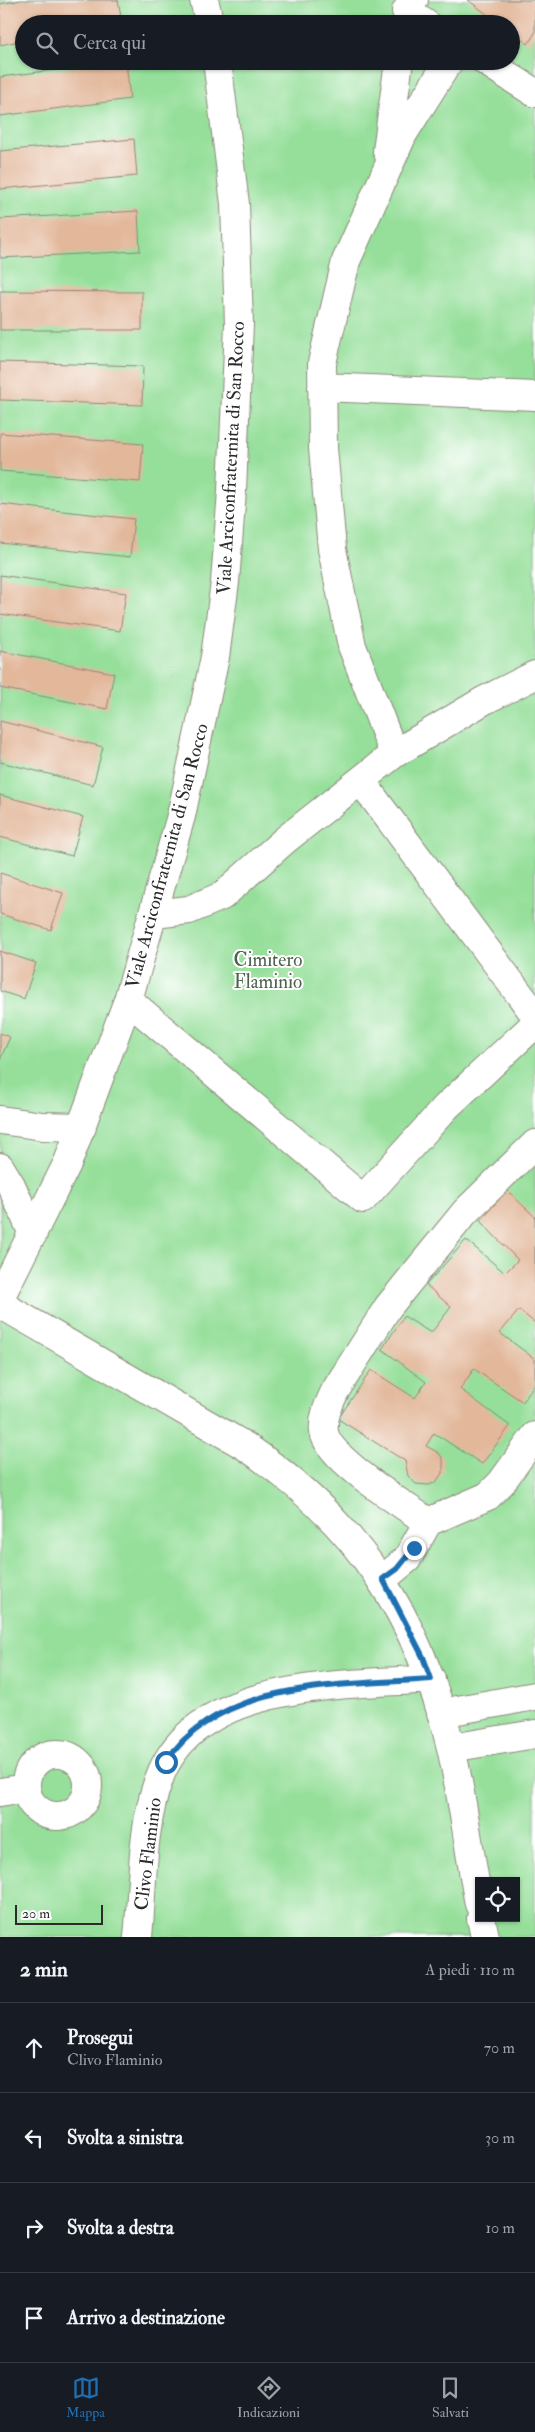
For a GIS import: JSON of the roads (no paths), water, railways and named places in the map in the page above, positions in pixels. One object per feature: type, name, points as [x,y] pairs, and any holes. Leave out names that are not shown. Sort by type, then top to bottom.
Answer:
[{"type":"lane","points":[[204,0],[208,15]]},
{"type":"lane","points":[[214,0],[215,15]]},
{"type":"lane","name":"Viale Arciconfraternita di San Rocco","points":[[0,1298],[33,1234],[82,1127],[128,1000],[181,816],[207,700],[225,582],[238,384],[237,246],[232,167],[218,70]]},
{"type":"lane","points":[[383,177],[398,70]]},
{"type":"lane","points":[[394,754],[352,646],[332,549],[323,448],[322,363],[346,261],[403,134],[443,70]]},
{"type":"lane","points":[[500,70],[535,93]]},
{"type":"lane","points":[[322,387],[535,396]]},
{"type":"lane","points":[[154,914],[189,910],[222,896],[286,840],[394,754],[483,701],[535,675]]},
{"type":"lane","points":[[361,781],[535,1015]]},
{"type":"lane","points":[[128,1000],[363,1199],[446,1107],[535,1024]]},
{"type":"lane","points":[[0,1120],[43,1126],[82,1127]]},
{"type":"lane","points":[[428,1522],[366,1478],[332,1450],[324,1432],[328,1406],[335,1391],[388,1307],[465,1212],[535,1144]]},
{"type":"lane","points":[[0,1167],[11,1185],[33,1234]]},
{"type":"lane","points":[[0,1304],[245,1446],[277,1468],[329,1514],[383,1579],[423,1657],[431,1679],[451,1748],[475,1882]]},
{"type":"lane","points":[[383,1579],[406,1559],[428,1522],[488,1496],[501,1483],[535,1436]]},
{"type":"lane","name":"Clivo Flaminio","points":[[138,1937],[151,1806],[166,1762],[175,1748],[189,1734],[216,1714],[241,1703],[268,1696],[327,1687],[431,1679]]},
{"type":"lane","points":[[441,1713],[535,1696]]},
{"type":"lane","points":[[451,1748],[535,1734]]},
{"type":"lane","points":[[482,1922],[485,1937]]},
{"type":"park label","name":"Cimitero Flaminio","points":[[268,971]]}]
